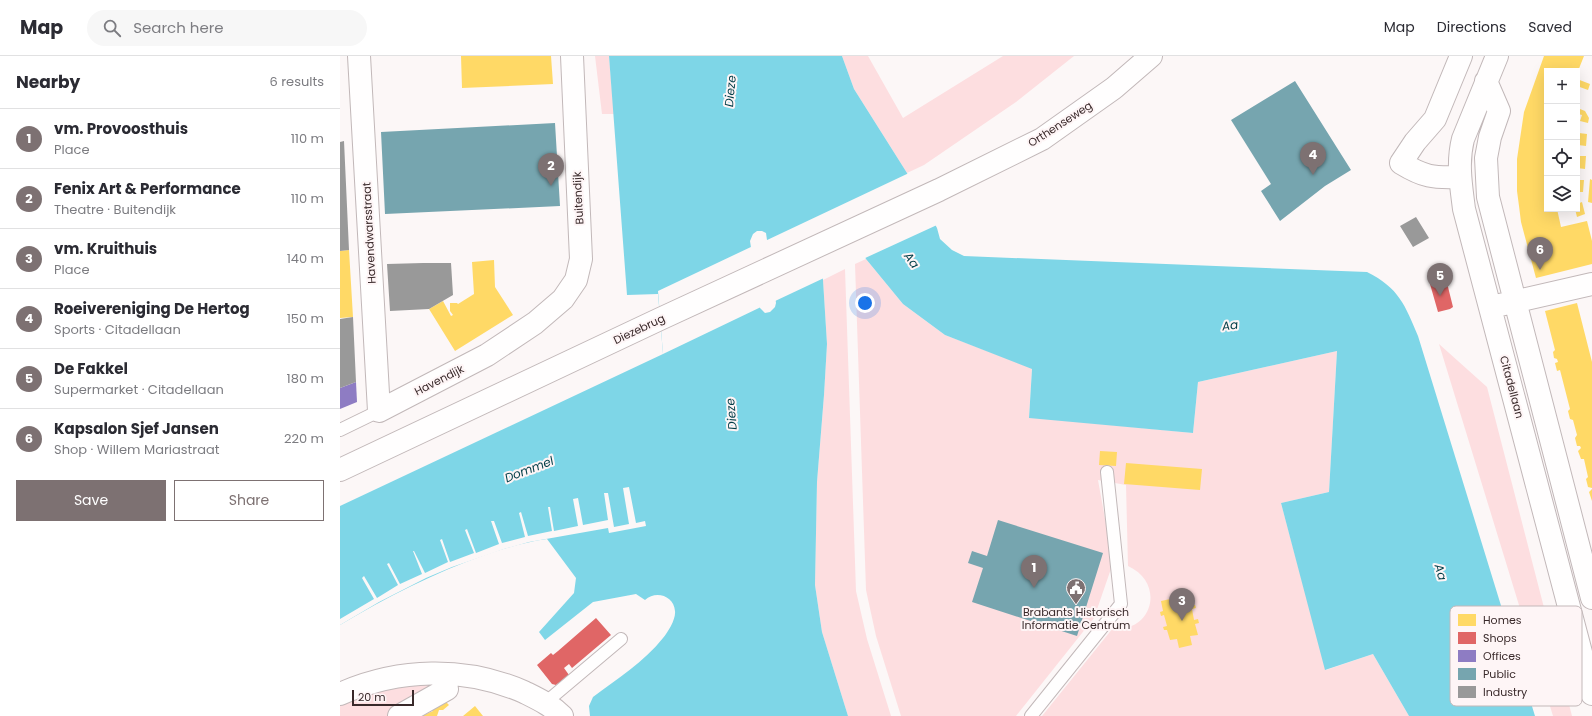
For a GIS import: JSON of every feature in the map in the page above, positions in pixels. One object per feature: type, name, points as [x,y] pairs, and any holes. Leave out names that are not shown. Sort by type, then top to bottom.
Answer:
[{"type":"street","name":"Havendwarsstraat","points":[[359,56],[379,411]]},
{"type":"street","name":"Buitendijk","points":[[535,323],[563,299],[576,280],[580,259],[572,56]]},
{"type":"street","name":"Orthenseweg","points":[[939,190],[1042,139],[1114,88],[1151,56]]},
{"type":"street","points":[[1459,177],[1433,177],[1425,175],[1401,163],[1415,142],[1436,119],[1461,56]]},
{"type":"street","name":"Citadellaan","points":[[1497,56],[1463,139],[1460,150],[1459,177],[1464,209],[1569,606]]},
{"type":"street","points":[[1486,81],[1499,111],[1490,136],[1486,158],[1488,197],[1592,598]]},
{"type":"street","name":"Diezebrug","points":[[340,470],[660,319],[939,190]]},
{"type":"street","points":[[1491,308],[1514,301],[1592,284]]},
{"type":"street","name":"Havendijk","points":[[379,411],[487,355],[535,323]]},
{"type":"street","name":"Citadellaan","points":[[1582,656],[1592,694]]},
{"type":"street","points":[[340,694],[374,682],[399,676],[428,673],[456,674],[491,680],[512,687],[545,703],[562,716]]},
{"type":"street","points":[[399,716],[447,689]]},
{"type":"lane","name":"Havendijk","points":[[340,430],[379,411]]},
{"type":"lane","points":[[1031,716],[1121,604],[1106,472]]},
{"type":"lane","points":[[545,703],[621,640]]},
{"type":"shaded area","points":[[595,56],[609,56],[614,114],[602,114]]},
{"type":"shaded area","points":[[842,56],[868,56],[903,118],[1003,56],[1074,56],[1016,102],[924,165],[907,173],[854,89]]},
{"type":"shaded area","points":[[866,259],[903,304],[945,335],[1032,368],[1029,417],[1193,433],[1198,382],[1337,351],[1329,492],[1281,503],[1326,670],[1373,654],[1409,716],[1042,716],[1113,628],[1126,628],[1137,623],[1145,616],[1149,606],[1150,595],[1147,584],[1140,574],[1128,566],[1126,485],[1098,480],[1113,563],[1094,618],[1016,716],[901,716],[876,636],[866,590],[855,264]]},
{"type":"shaded area","points":[[845,269],[856,591],[867,639],[891,716],[848,716],[822,632],[815,585],[817,482],[827,344],[823,280]]},
{"type":"shaded area","points":[[1439,344],[1487,387],[1544,606],[1519,606]]},
{"type":"shaded area","points":[[427,684],[441,685],[391,716],[340,716],[340,706],[350,701],[393,689]]},
{"type":"shaded area","points":[[1550,706],[1569,706],[1572,716],[1553,716]]},
{"type":"water","points":[[609,56],[842,56],[854,89],[907,173],[937,228],[940,239],[952,250],[964,256],[1367,272],[1387,284],[1400,298],[1418,336],[1501,606],[1450,606],[1450,706],[1532,706],[1535,716],[1409,716],[1373,654],[1325,670],[1281,503],[1329,492],[1337,351],[1198,382],[1193,433],[1029,418],[1032,369],[945,335],[903,304],[866,259],[839,210],[815,222],[823,280],[827,344],[817,482],[815,585],[822,632],[848,716],[590,716],[589,706],[593,697],[621,677],[656,647],[671,625],[675,614],[674,606],[668,598],[659,595],[654,595],[645,600],[636,594],[593,602],[545,640],[539,632],[574,593],[576,578],[547,539],[500,550],[466,562],[393,595],[340,625],[340,506],[663,354],[658,294],[627,295]],"holes":[[[757,231],[766,233],[776,303],[775,307],[770,312],[765,313],[760,308],[750,241],[753,234]]]},
{"type":"pier","points":[[909,173],[937,225],[863,259],[838,213],[817,223],[824,278],[773,302],[765,241]]},
{"type":"pier","points":[[753,246],[761,307],[663,354],[658,291]]},
{"type":"pier","points":[[629,487],[636,523],[645,521],[646,526],[609,533],[608,528],[529,542],[504,549],[452,567],[426,578],[379,602],[340,625],[340,619],[374,599],[362,578],[364,576],[377,598],[398,585],[387,564],[389,563],[400,584],[422,574],[413,551],[425,573],[448,562],[440,540],[442,539],[450,562],[474,553],[465,530],[467,529],[476,553],[499,544],[491,521],[494,521],[502,543],[525,537],[519,513],[521,512],[528,536],[552,531],[548,507],[550,507],[554,531],[578,526],[573,499],[578,498],[583,525],[608,520],[604,493],[608,493],[614,527],[629,524],[623,488]]},
{"type":"building: Homes","points":[[461,56],[551,56],[553,84],[462,88]]},
{"type":"building: Homes","points":[[1544,56],[1584,56],[1579,68],[1544,68],[1544,212],[1558,212],[1561,227],[1587,221],[1592,241],[1592,264],[1536,278],[1521,222],[1517,191],[1517,159],[1524,112]]},
{"type":"building: Homes","points":[[1580,80],[1590,84],[1588,90],[1580,87]]},
{"type":"building: Homes","points":[[1580,109],[1585,111],[1589,118],[1588,123],[1580,121],[1582,115],[1580,114]]},
{"type":"building: Homes","points":[[1580,133],[1587,134],[1586,146],[1580,145]]},
{"type":"building: Homes","points":[[1580,156],[1586,156],[1585,169],[1580,168]]},
{"type":"building: Homes","points":[[1590,179],[1592,180],[1592,203],[1588,202]]},
{"type":"building: Homes","points":[[1580,180],[1584,180],[1583,192],[1580,192]]},
{"type":"building: Homes","points":[[1582,202],[1585,214],[1577,217],[1576,212],[1580,212],[1580,203]]},
{"type":"building: Homes","points":[[349,250],[353,317],[340,318],[340,251]]},
{"type":"building: Homes","points":[[494,260],[495,287],[513,315],[455,351],[429,309],[443,301],[451,316],[453,315],[450,311],[450,303],[458,304],[474,294],[472,262]]},
{"type":"building: Homes","points":[[1577,303],[1592,362],[1592,488],[1588,487],[1586,479],[1588,477],[1584,459],[1581,459],[1578,451],[1581,448],[1580,446],[1577,446],[1575,438],[1577,435],[1573,420],[1570,419],[1568,411],[1570,409],[1560,370],[1557,371],[1555,363],[1558,362],[1557,359],[1554,358],[1553,352],[1555,350],[1545,311]]},
{"type":"building: Homes","points":[[1100,451],[1117,452],[1116,466],[1099,465]]},
{"type":"building: Homes","points":[[1126,463],[1202,469],[1200,490],[1124,484]]},
{"type":"building: Homes","points":[[1592,489],[1592,501],[1589,492]]},
{"type":"building: Homes","points":[[1189,595],[1191,605],[1195,605],[1196,608],[1192,609],[1194,620],[1198,619],[1199,623],[1195,624],[1198,635],[1190,636],[1192,645],[1179,648],[1177,639],[1170,640],[1167,630],[1164,630],[1163,627],[1167,626],[1164,615],[1161,616],[1160,612],[1163,611],[1161,601]]},
{"type":"building: Homes","points":[[445,701],[449,705],[443,710],[439,710],[437,716],[422,716],[433,711],[431,709]]},
{"type":"building: Homes","points":[[475,706],[483,716],[463,716]]},
{"type":"building: Shops","points":[[1443,280],[1447,283],[1453,307],[1438,312],[1430,284]]},
{"type":"building: Shops","points":[[596,618],[611,635],[572,668],[569,664],[564,668],[569,675],[556,685],[552,684],[537,665],[551,653],[553,655]]},
{"type":"building: Offices","points":[[356,382],[357,402],[340,409],[340,388]]},
{"type":"building: Public","points":[[1295,81],[1351,170],[1325,186],[1280,221],[1261,191],[1271,184],[1231,120]]},
{"type":"building: Public","points":[[555,123],[560,206],[385,214],[381,132]]},
{"type":"building: Public","points":[[998,520],[1103,553],[1077,636],[972,602],[983,568],[968,563],[972,551],[987,556]]},
{"type":"building: Industry","points":[[344,141],[349,250],[340,251],[340,142]]},
{"type":"building: Industry","points":[[1416,217],[1429,238],[1413,247],[1400,226]]},
{"type":"building: Industry","points":[[451,263],[453,295],[429,309],[390,311],[387,264]]},
{"type":"building: Industry","points":[[353,317],[356,382],[340,388],[340,319]]},
{"type":"place","name":"Roeivereniging De Hertog","points":[[1313,175]]},
{"type":"place","name":"Fenix Art & Performance","points":[[551,186]]},
{"type":"place","name":"Kapsalon Sjef Jansen","points":[[1540,270]]},
{"type":"place","name":"De Fakkel","points":[[1440,296]]},
{"type":"place","name":"vm. Provoosthuis","points":[[1034,588]]},
{"type":"place","name":"Brabants Historisch Informatie Centrum","points":[[1076,605]]},
{"type":"place","name":"vm. Kruithuis","points":[[1182,621]]},
{"type":"water label","name":"Dieze","points":[[730,91]]},
{"type":"water label","name":"Aa","points":[[912,260]]},
{"type":"water label","name":"Aa","points":[[1230,325]]},
{"type":"water label","name":"Dieze","points":[[731,414]]},
{"type":"water label","name":"Dommel","points":[[529,469]]},
{"type":"water label","name":"Aa","points":[[1441,572]]}]
